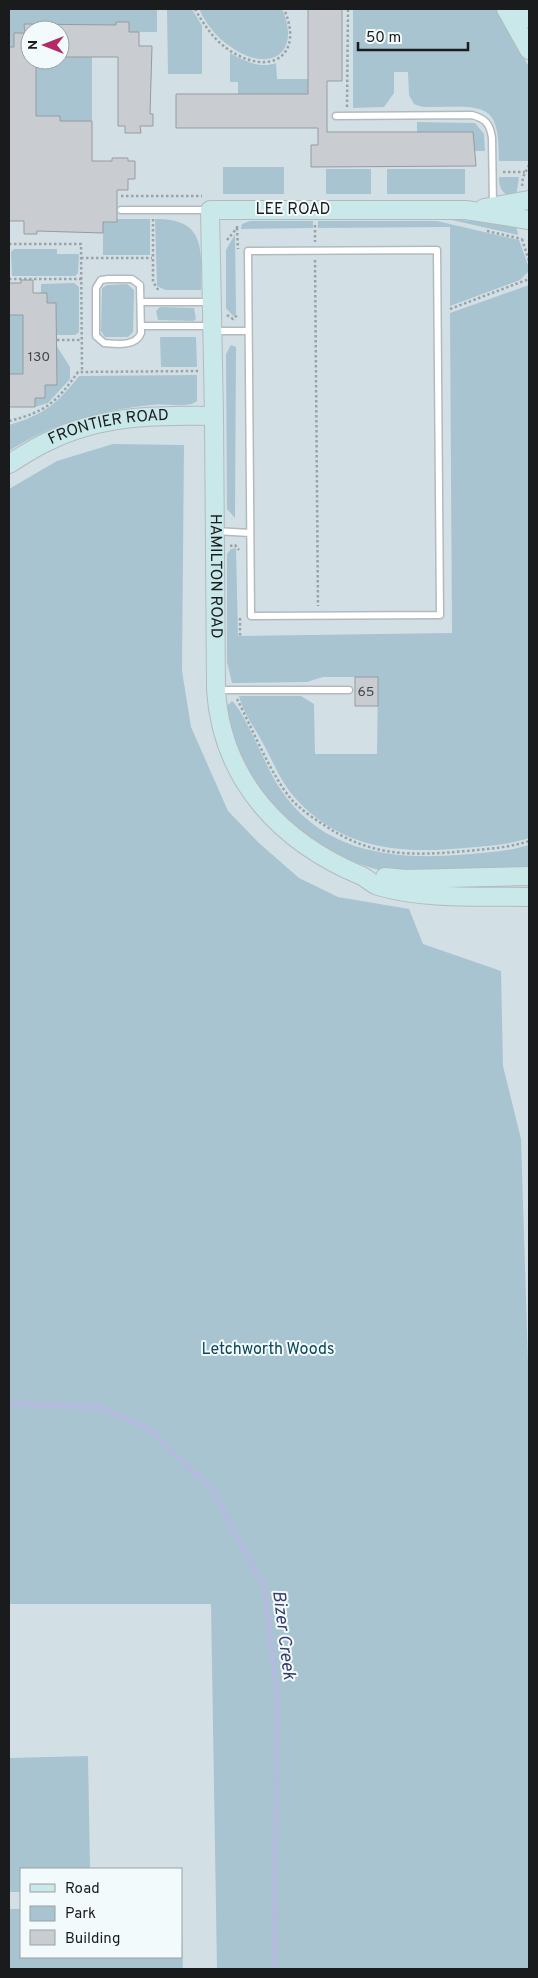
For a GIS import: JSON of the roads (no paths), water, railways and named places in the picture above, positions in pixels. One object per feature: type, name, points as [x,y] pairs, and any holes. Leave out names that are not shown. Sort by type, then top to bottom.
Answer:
[{"type":"street","points":[[506,9],[529,50]]},
{"type":"street","points":[[520,9],[529,19]]},
{"type":"street","name":"LEE ROAD","points":[[210,210],[466,210],[493,206],[526,194]]},
{"type":"street","name":"HAMILTON ROAD","points":[[210,210],[217,306],[213,370],[214,531],[224,690],[220,725],[245,784],[283,829],[297,841],[327,861],[364,877],[376,885],[450,896],[529,897]]},
{"type":"street","name":"LEE ROAD","points":[[466,210],[526,225]]},
{"type":"street","name":"FRONTIER ROAD","points":[[9,464],[47,441],[92,424],[153,415],[214,416]]},
{"type":"street","name":"HAMILTON ROAD","points":[[364,877],[378,876],[405,879],[529,876]]},
{"type":"lane","points":[[336,116],[472,115],[481,118],[491,129],[493,206]]},
{"type":"lane","name":"LEE ROAD","points":[[121,210],[210,210]]},
{"type":"lane","points":[[437,250],[440,614],[250,616],[248,331],[248,251],[437,250]]},
{"type":"lane","points":[[104,279],[135,280],[141,288],[141,302],[140,336],[133,343],[107,343],[98,339],[96,333],[96,285],[104,279]]},
{"type":"lane","points":[[141,302],[217,306]]},
{"type":"lane","points":[[141,326],[248,331]]},
{"type":"lane","points":[[214,531],[250,533]]},
{"type":"lane","points":[[224,690],[349,690]]},
{"type":"waterway","name":"Bizer Creek","points":[[9,1403],[102,1408],[150,1429],[213,1491],[265,1589],[277,1696],[274,1969]]},
{"type":"park label","name":"Letchworth Woods","points":[[268,1350]]}]
